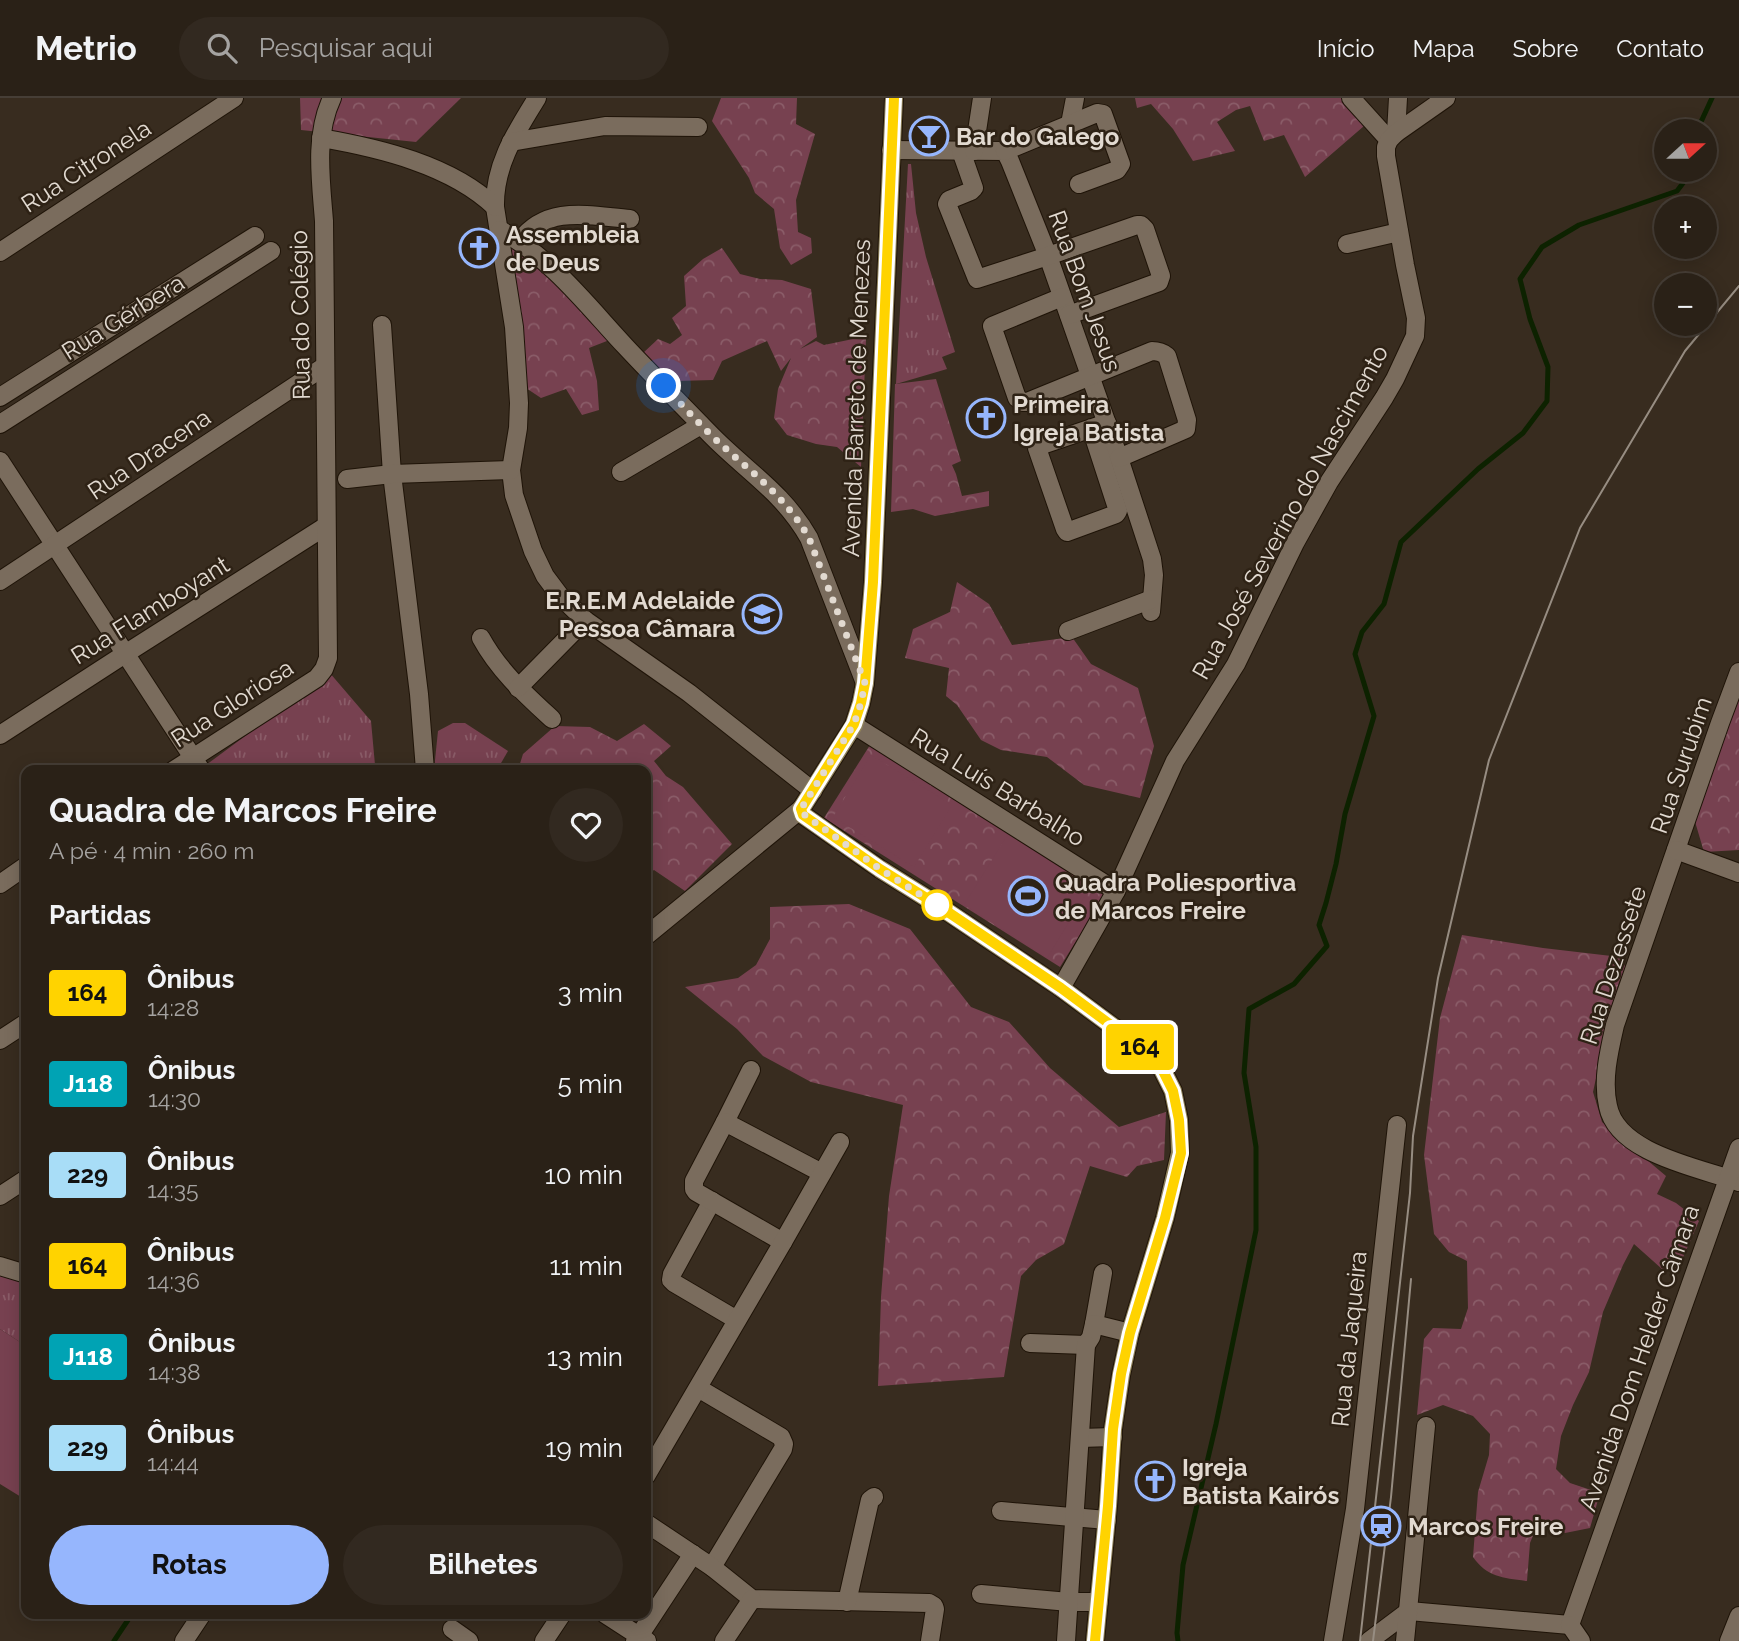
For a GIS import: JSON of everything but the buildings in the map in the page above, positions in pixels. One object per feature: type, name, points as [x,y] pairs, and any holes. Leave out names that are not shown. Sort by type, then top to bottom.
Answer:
[{"type":"main road","name":"Avenida Barreto de Menezes","points":[[801,809],[854,724],[865,683],[873,582],[894,98]]},
{"type":"main road","points":[[801,809],[803,815],[1061,988],[1150,1054],[1162,1069],[1173,1091],[1179,1120],[1181,1153],[1121,1374],[1095,1641]]},
{"type":"street","name":"Rua Citronela","points":[[0,252],[234,98]]},
{"type":"street","name":"Rua do Colégio","points":[[317,678],[328,658],[324,221],[320,176],[321,138],[332,98]]},
{"type":"street","points":[[537,98],[507,148],[495,193],[514,327],[519,403],[512,470],[514,495],[533,551],[545,576],[560,596],[585,620],[689,693],[813,791]]},
{"type":"street","points":[[982,98],[968,151],[974,188],[949,200],[947,204],[977,279],[1137,225],[1145,229],[1161,276],[1158,282],[1069,315]]},
{"type":"street","points":[[1070,124],[1075,98]]},
{"type":"street","points":[[1351,98],[1392,137],[1446,98]]},
{"type":"street","name":"Rua José Severino do Nascimento","points":[[1061,988],[1116,891],[1175,761],[1236,664],[1295,543],[1329,482],[1384,398],[1415,336],[1416,318],[1386,156],[1398,98]]},
{"type":"street","points":[[891,150],[1005,151],[1097,113],[1103,114],[1121,164],[1117,170],[1079,184]]},
{"type":"street","points":[[511,142],[605,126],[698,127]]},
{"type":"street","points":[[321,138],[407,158],[467,185],[495,207]]},
{"type":"street","name":"Rua Bom Jesus","points":[[1005,151],[1048,256],[1090,375],[1099,426],[1119,458],[1152,559],[1152,606],[1068,631]]},
{"type":"street","points":[[520,241],[528,230],[545,220],[567,214],[630,219]]},
{"type":"street","points":[[500,230],[520,241],[550,265],[701,425],[787,505],[809,538],[865,683]]},
{"type":"street","points":[[1347,244],[1399,232]]},
{"type":"street","name":"Rua Gérbera","points":[[0,397],[254,236]]},
{"type":"street","name":"Rua Gérbera","points":[[0,424],[271,251]]},
{"type":"street","points":[[1062,297],[992,328],[1019,401],[1027,402],[1152,351],[1163,352],[1167,356],[1187,420],[1186,429],[1119,458]]},
{"type":"street","points":[[382,326],[392,474],[419,694],[425,765]]},
{"type":"street","name":"Rua Dracena","points":[[0,581],[325,366]]},
{"type":"street","points":[[621,472],[701,425]]},
{"type":"street","points":[[1099,426],[1118,511],[1067,532],[1037,448],[1099,426]]},
{"type":"street","points":[[0,461],[197,764]]},
{"type":"street","points":[[347,479],[392,474],[512,470]]},
{"type":"street","name":"Rua Flamboyant","points":[[0,735],[327,526]]},
{"type":"street","points":[[518,688],[585,620]]},
{"type":"street","points":[[481,638],[490,654],[518,688],[552,719]]},
{"type":"street","name":"Rua Surubim","points":[[1739,672],[1676,850],[1739,873]]},
{"type":"street","name":"Rua Gloriosa","points":[[197,764],[317,678]]},
{"type":"street","name":"Rua Luís Barbalho","points":[[854,724],[1116,891]]},
{"type":"street","points":[[651,932],[801,809]]},
{"type":"street","name":"Rua Dezessete","points":[[1676,850],[1615,1025],[1609,1050],[1606,1087],[1608,1108],[1616,1125],[1633,1140],[1666,1158],[1733,1180]]},
{"type":"street","points":[[0,884],[21,869]]},
{"type":"street","points":[[0,1040],[21,1026]]},
{"type":"street","points":[[751,1070],[694,1181],[694,1186],[696,1192],[783,1242]]},
{"type":"street","points":[[725,1122],[822,1173]]},
{"type":"street","name":"Rua da Jaqueira","points":[[1333,1641],[1355,1509],[1396,1125]]},
{"type":"street","points":[[651,1468],[840,1142]]},
{"type":"street","name":"Avenida Dom Helder Câmara","points":[[1570,1625],[1733,1180],[1739,1148]]},
{"type":"street","points":[[0,1196],[21,1182]]},
{"type":"street","points":[[712,1201],[671,1280],[737,1320]]},
{"type":"street","points":[[0,1266],[21,1272]]},
{"type":"street","points":[[1066,1641],[1086,1345],[1091,1337],[1103,1273]]},
{"type":"street","points":[[1094,1324],[1130,1333]]},
{"type":"street","points":[[1030,1343],[1086,1345]]},
{"type":"street","points":[[698,1388],[783,1440],[783,1449],[712,1567]]},
{"type":"street","points":[[1405,1641],[1426,1426]]},
{"type":"street","points":[[1080,1438],[1113,1437]]},
{"type":"street","points":[[847,1602],[870,1500],[874,1497]]},
{"type":"street","points":[[1001,1511],[1107,1520]]},
{"type":"street","points":[[651,1526],[712,1567],[752,1599],[929,1603],[935,1609],[930,1641]]},
{"type":"street","points":[[611,1619],[640,1639],[693,1554]]},
{"type":"street","points":[[981,1594],[1099,1602]]},
{"type":"street","points":[[724,1641],[752,1599]]},
{"type":"street","points":[[1369,1641],[1409,1611],[1570,1625],[1581,1641]]},
{"type":"street","points":[[1729,1641],[1739,1616]]},
{"type":"street","points":[[184,1641],[199,1619]]},
{"type":"street","points":[[544,1641],[559,1619]]},
{"type":"street","points":[[452,1629],[469,1641]]},
{"type":"green space","points":[[300,98],[461,98],[416,142],[301,130]]},
{"type":"green space","points":[[721,98],[797,98],[796,124],[815,134],[796,200],[798,232],[811,238],[812,253],[791,265],[780,248],[774,209],[755,193],[749,178],[712,121]]},
{"type":"green space","points":[[1135,98],[1346,98],[1364,126],[1305,177],[1284,135],[1264,141],[1250,106],[1236,110],[1217,122],[1235,151],[1193,161],[1173,129],[1151,104],[1137,108]]},
{"type":"green space","points":[[908,164],[911,164],[916,213],[926,257],[955,352],[942,357],[947,369],[896,384]]},
{"type":"green space","points":[[510,245],[524,248],[612,339],[589,348],[597,381],[599,410],[582,415],[566,389],[541,398],[526,388]]},
{"type":"green space","points":[[722,248],[740,274],[760,279],[782,280],[811,289],[817,337],[800,349],[816,341],[824,345],[866,339],[861,467],[837,447],[787,435],[774,418],[778,389],[791,358],[781,371],[767,341],[722,361],[713,380],[677,381],[664,377],[642,354],[658,339],[670,344],[682,335],[672,318],[686,306],[684,276],[703,259]]},
{"type":"green space","points":[[936,379],[961,461],[952,465],[962,496],[989,491],[989,506],[935,516],[913,509],[891,512],[895,384]]},
{"type":"green space","points":[[957,582],[989,604],[1012,645],[1072,637],[1091,664],[1138,688],[1154,746],[1140,798],[1084,785],[1047,757],[1001,750],[981,740],[957,705],[946,696],[949,668],[905,658],[913,629],[950,612]]},
{"type":"green space","points":[[329,672],[371,721],[375,765],[206,765]]},
{"type":"green space","points":[[1739,687],[1739,850],[1704,852],[1691,808]]},
{"type":"green space","points":[[453,723],[465,723],[508,751],[500,765],[435,765],[438,731]]},
{"type":"green space","points":[[644,724],[671,746],[654,761],[666,776],[683,787],[732,844],[685,891],[654,870],[651,872],[651,765],[520,765],[523,754],[555,726],[590,727],[617,741]]},
{"type":"green space","points":[[870,745],[1106,893],[1060,967],[824,818]]},
{"type":"green space","points":[[871,755],[952,805],[914,867],[833,817]]},
{"type":"green space","points":[[407,763],[409,765],[375,765]]},
{"type":"green space","name":"Quadra Poliesportiva de Marcos Freire","points":[[1008,834],[1091,886],[1047,958],[964,905]]},
{"type":"green space","points":[[849,904],[910,929],[971,1007],[1009,1022],[1050,1068],[1119,1127],[1166,1112],[1164,1160],[1137,1166],[1127,1177],[1090,1166],[1064,1244],[1036,1260],[1021,1276],[1004,1377],[878,1386],[881,1297],[889,1196],[903,1105],[811,1082],[763,1056],[737,1029],[685,987],[738,978],[756,965],[770,939],[770,907]]},
{"type":"green space","points":[[1462,935],[1620,957],[1626,968],[1611,1009],[1593,1092],[1602,1122],[1666,1176],[1657,1194],[1676,1203],[1699,1221],[1677,1271],[1662,1269],[1634,1244],[1623,1265],[1603,1312],[1589,1372],[1561,1436],[1556,1469],[1570,1483],[1600,1493],[1590,1528],[1565,1533],[1540,1518],[1530,1543],[1527,1581],[1490,1573],[1473,1557],[1478,1492],[1489,1455],[1490,1434],[1473,1416],[1443,1405],[1417,1415],[1424,1339],[1433,1328],[1461,1329],[1468,1308],[1467,1261],[1449,1252],[1434,1234],[1424,1155],[1440,1018]]},
{"type":"green space","points":[[0,1266],[21,1272],[21,1343],[0,1329]]},
{"type":"green space","points":[[0,1329],[21,1343],[21,1497],[0,1484]]},
{"type":"waterway","points":[[1702,119],[1712,98]]},
{"type":"waterway","points":[[1178,1641],[1183,1565],[1216,1424],[1256,1230],[1256,1147],[1244,1073],[1249,1009],[1294,984],[1327,946],[1319,925],[1336,864],[1345,814],[1374,716],[1355,654],[1362,632],[1384,604],[1401,542],[1478,469],[1523,433],[1547,401],[1548,367],[1530,319],[1520,279],[1542,247],[1579,225],[1677,191],[1684,182]]},
{"type":"waterway","points":[[114,1641],[129,1619]]},
{"type":"tram line","points":[[1360,1641],[1410,1193],[1413,1136],[1438,978],[1489,760],[1580,528],[1685,351],[1739,286]]},
{"type":"tram line","points":[[1373,1641],[1391,1497],[1411,1279]]},
{"type":"bus line","name":"164","points":[[894,98],[873,582],[865,683],[854,724],[801,809],[803,815],[871,863],[1061,988],[1150,1054],[1162,1069],[1173,1091],[1179,1120],[1181,1153],[1121,1374],[1113,1429],[1095,1641]]},
{"type":"place","name":"Bar do Galego","points":[[929,136]]},
{"type":"place","name":"Assembleia de Deus","points":[[479,248]]},
{"type":"place","name":"Primeira Igreja Batista","points":[[986,418]]},
{"type":"place","name":"E.R.E.M Adelaide Pessoa Câmara","points":[[762,614]]},
{"type":"place","name":"Quadra Poliesportiva de Marcos Freire","points":[[1028,896]]},
{"type":"place","name":"Igreja Batista Kairós","points":[[1155,1481]]},
{"type":"place","name":"Marcos Freire","points":[[1381,1526]]},
{"type":"route","points":[[664,386],[713,437],[767,485],[800,522],[809,538],[865,683],[854,724],[801,809],[803,815],[937,905]]}]
